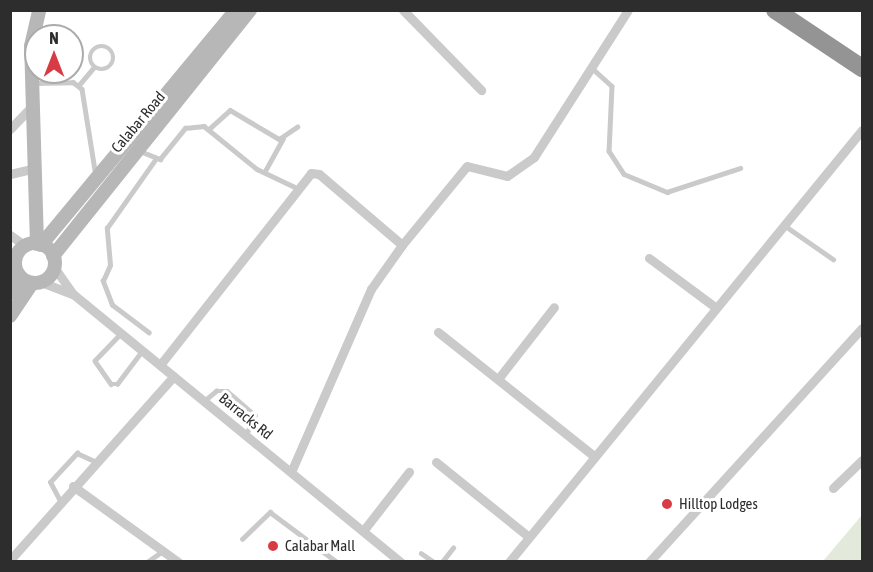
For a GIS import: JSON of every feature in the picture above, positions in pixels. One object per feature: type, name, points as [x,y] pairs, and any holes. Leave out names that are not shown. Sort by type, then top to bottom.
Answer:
[{"type":"highway","points":[[782,11],[862,55]]},
{"type":"highway","points":[[782,11],[862,68]]},
{"type":"main road","name":"Calabar Road","points":[[24,273],[35,245],[96,181],[236,10]]},
{"type":"main road","name":"Calabar Road","points":[[24,273],[54,261],[138,149],[250,10]]},
{"type":"main road","points":[[31,84],[36,168],[35,245],[54,261]]},
{"type":"main road","points":[[10,293],[24,273]]},
{"type":"main road","points":[[10,316],[24,273]]},
{"type":"street","points":[[403,10],[481,90]]},
{"type":"street","points":[[291,472],[371,289],[402,245],[467,166],[507,176],[534,157],[593,69],[628,10]]},
{"type":"street","points":[[10,129],[32,106]]},
{"type":"street","points":[[509,561],[862,130]]},
{"type":"street","points":[[10,174],[36,168]]},
{"type":"street","points":[[160,365],[305,176],[319,174],[402,245]]},
{"type":"street","points":[[10,235],[35,245]]},
{"type":"street","points":[[649,258],[715,307]]},
{"type":"street","name":"Barracks Rd","points":[[54,261],[73,294]]},
{"type":"street","name":"Barracks Rd","points":[[24,273],[73,294],[401,561]]},
{"type":"street","points":[[498,379],[554,307]]},
{"type":"street","points":[[649,561],[862,328]]},
{"type":"street","points":[[438,332],[594,456]]},
{"type":"street","points":[[10,560],[60,501],[174,376]]},
{"type":"street","points":[[832,488],[862,460]]},
{"type":"street","points":[[436,462],[529,537]]},
{"type":"street","points":[[363,531],[409,472]]},
{"type":"street","points":[[74,486],[178,561]]},
{"type":"lane","points":[[94,67],[107,69],[112,51],[94,48],[94,67],[79,85],[96,181]]},
{"type":"lane","points":[[593,69],[612,86],[609,151],[624,174],[667,192],[740,168]]},
{"type":"lane","points":[[55,84],[79,85]]},
{"type":"lane","points":[[209,129],[230,110],[284,139]]},
{"type":"lane","points":[[265,171],[284,139],[297,127]]},
{"type":"lane","points":[[149,333],[112,305],[103,281],[110,265],[107,228],[154,160],[185,128],[209,129],[265,171],[295,187]]},
{"type":"lane","points":[[138,149],[154,160]]},
{"type":"lane","points":[[784,225],[833,259]]},
{"type":"lane","points":[[121,334],[95,361],[111,384],[117,384],[142,351]]},
{"type":"lane","points":[[204,400],[216,391],[227,391],[255,416],[246,436]]},
{"type":"lane","points":[[60,501],[50,482],[76,453],[96,462]]},
{"type":"lane","points":[[242,539],[270,512],[337,561]]},
{"type":"lane","points":[[442,561],[453,548]]},
{"type":"lane","points":[[147,561],[163,552]]},
{"type":"lane","points":[[421,553],[434,561]]},
{"type":"green space","points":[[862,515],[862,561],[823,561]]},
{"type":"place","name":"Hilltop Lodges","points":[[667,504]]},
{"type":"place","name":"Calabar Mall","points":[[273,546]]}]
